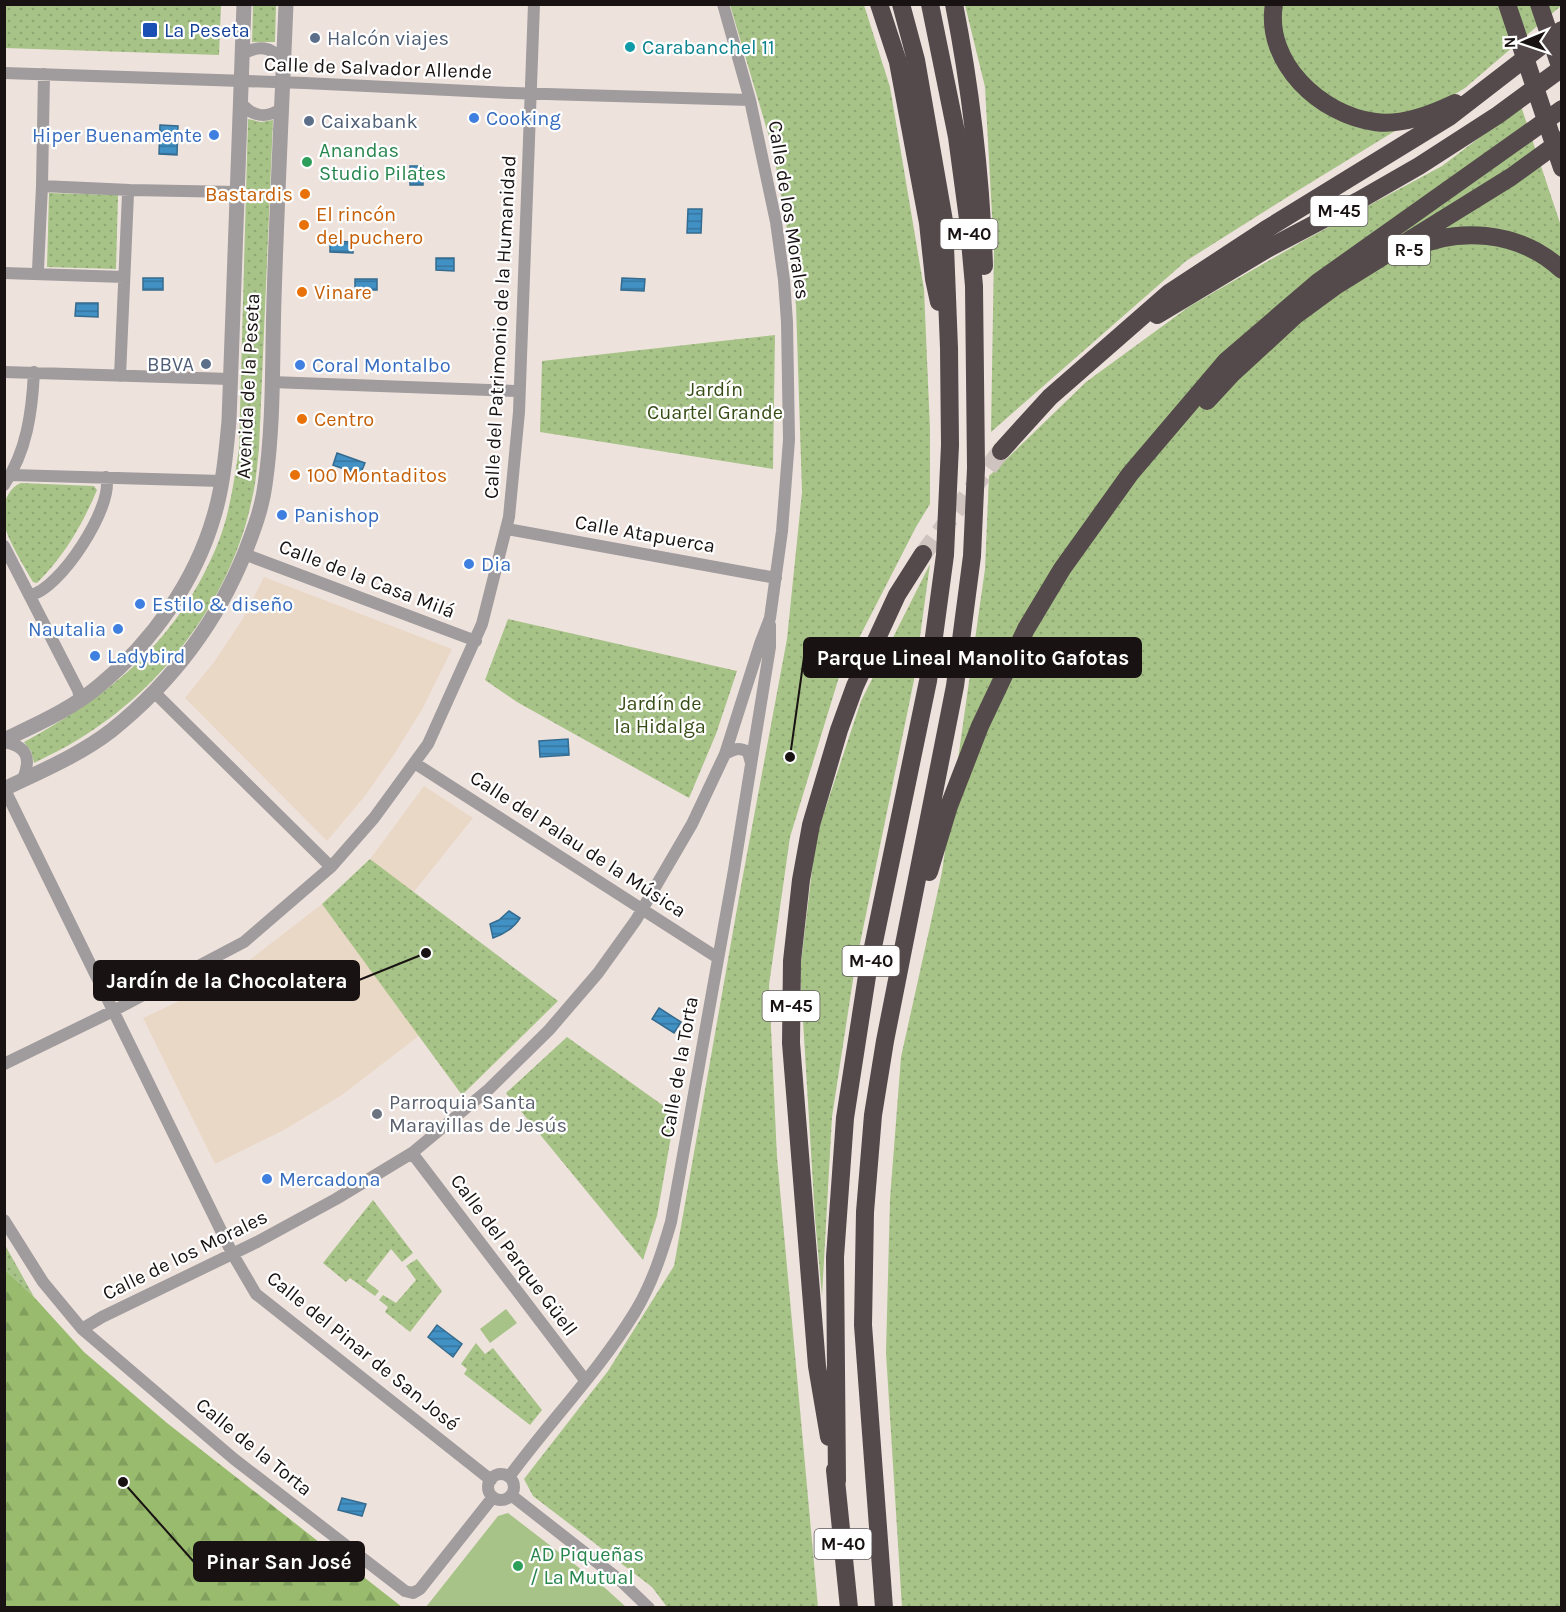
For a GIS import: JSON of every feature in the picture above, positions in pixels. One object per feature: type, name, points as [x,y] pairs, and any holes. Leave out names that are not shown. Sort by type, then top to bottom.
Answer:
[{"type":"highway","points":[[879,4],[898,62],[928,223],[934,279],[949,348]]},
{"type":"highway","name":"M-40","points":[[849,1608],[837,1481],[835,1257],[844,1118],[867,976],[928,681],[945,555],[950,445],[944,221],[916,60],[901,4]]},
{"type":"highway","name":"M-40","points":[[884,1608],[863,1325],[865,1212],[873,1115],[885,1041],[955,686],[972,556],[976,468],[974,286],[969,231],[957,137],[930,4]]},
{"type":"highway","points":[[954,4],[963,54],[982,220],[984,425],[976,468]]},
{"type":"highway","points":[[1275,4],[1273,11],[1277,45],[1296,79],[1317,99],[1346,114],[1376,123],[1409,120],[1443,109],[1479,93]]},
{"type":"highway","points":[[1507,4],[1562,168]]},
{"type":"highway","points":[[1539,4],[1562,70]]},
{"type":"highway","name":"M-45","points":[[1001,451],[1050,397],[1169,293],[1265,230],[1449,117],[1562,30]]},
{"type":"highway","name":"M-45","points":[[1110,343],[1267,249],[1419,166],[1562,70]]},
{"type":"highway","name":"M-45","points":[[885,1041],[900,1005],[933,856],[949,806],[980,726],[1026,629],[1062,569],[1092,526],[1130,474],[1226,362],[1318,282],[1562,109]]},
{"type":"highway","points":[[1092,526],[1232,374],[1296,315],[1337,285],[1511,177],[1562,140]]},
{"type":"highway","name":"R-5","points":[[1272,338],[1371,269],[1411,249],[1447,237],[1482,235],[1520,242],[1548,256],[1562,270]]},
{"type":"highway","name":"M-45","points":[[837,1481],[817,1366],[790,1043],[792,961],[801,880],[811,825],[839,730],[855,686],[897,594],[923,554]]},
{"type":"street","name":"Avenida de la Peseta","points":[[4,741],[66,709],[99,686],[131,656],[164,617],[193,570],[215,514],[222,480],[229,421],[244,4]]},
{"type":"street","name":"Avenida de la Peseta","points":[[5,788],[95,741],[154,692],[212,621],[231,587],[258,519],[265,487],[269,448],[286,4]]},
{"type":"street","name":"Calle del Patrimonio de la Humanidad","points":[[4,1064],[113,1011],[244,942],[331,867],[374,818],[416,764],[428,744],[476,641],[507,529],[519,412],[534,4]]},
{"type":"street","name":"Calle de los Morales","points":[[82,1329],[257,1242],[336,1199],[412,1153],[489,1089],[546,1033],[598,973],[644,909],[692,824],[725,754],[759,644],[770,618],[782,531],[789,440],[787,322],[776,222],[750,100],[723,4]]},
{"type":"street","points":[[242,54],[265,48],[272,50],[283,61]]},
{"type":"street","name":"Calle de Salvador Allende","points":[[4,73],[531,94],[750,100]]},
{"type":"street","points":[[40,274],[38,270],[44,74]]},
{"type":"street","points":[[241,103],[247,110],[260,116],[281,109]]},
{"type":"street","points":[[42,186],[238,192]]},
{"type":"street","points":[[120,376],[128,194],[126,190]]},
{"type":"street","points":[[4,273],[124,277]]},
{"type":"street","points":[[4,372],[230,379]]},
{"type":"street","points":[[34,372],[28,428],[18,461],[8,480],[106,477],[222,480]]},
{"type":"street","points":[[271,382],[518,391]]},
{"type":"street","points":[[30,595],[40,592],[56,577],[85,541],[105,500],[108,485],[106,477]]},
{"type":"street","name":"Calle Atapuerca","points":[[507,529],[776,578]]},
{"type":"street","points":[[4,546],[78,690],[80,699]]},
{"type":"street","name":"Calle de la Casa Milá","points":[[244,554],[476,641]]},
{"type":"street","name":"Calle de la Torta","points":[[509,1477],[636,1311],[657,1268],[671,1222],[751,764],[770,647],[770,618]]},
{"type":"street","points":[[154,692],[331,867]]},
{"type":"street","name":"Avenida de la Peseta","points":[[4,741],[21,748],[26,754],[28,765],[23,779]]},
{"type":"street","points":[[725,754],[741,748],[748,752],[751,764]]},
{"type":"street","name":"Calle del Palau de la Música","points":[[416,764],[718,958]]},
{"type":"street","name":"Calle del Pinar de San José","points":[[5,788],[232,1253],[256,1294],[491,1480]]},
{"type":"street","name":"Calle del Parque Güell","points":[[412,1153],[585,1380]]},
{"type":"street","name":"Calle de la Torta","points":[[4,1220],[43,1282],[82,1329],[234,1459],[405,1591],[413,1593],[420,1589],[493,1497]]},
{"type":"street","points":[[499,1474],[509,1477],[514,1486],[511,1495],[502,1500],[493,1497],[489,1489],[491,1480],[499,1474]]},
{"type":"street","points":[[511,1495],[621,1581],[650,1608]]},
{"type":"shaded area","points":[[264,577],[452,649],[423,708],[395,753],[365,796],[327,841],[185,698],[214,662],[242,620]]},
{"type":"shaded area","points":[[424,786],[473,818],[413,893],[370,859]]},
{"type":"shaded area","points":[[322,904],[420,1035],[342,1095],[284,1130],[215,1164],[143,1018],[190,996],[239,968]]},
{"type":"green space","points":[[5,4],[221,5],[219,55],[5,48]]},
{"type":"green space","points":[[253,5],[276,5],[275,42],[252,42]]},
{"type":"green space","points":[[730,5],[864,5],[890,87],[924,289],[930,429],[930,504],[839,677],[790,837],[769,985],[777,1157],[818,1607],[667,1607],[652,1587],[533,1496],[524,1479],[608,1371],[674,1266],[787,639],[802,492],[796,305],[788,235],[773,150]]},
{"type":"green space","points":[[965,5],[1562,5],[1465,88],[1186,261],[991,432],[994,251],[985,87]]},
{"type":"green space","points":[[1521,106],[1562,229],[1561,1607],[902,1608],[886,1353],[890,1199],[901,1057],[942,872],[985,569],[989,476],[1086,382],[1190,306],[1303,241],[1442,166]]},
{"type":"green space","points":[[248,119],[261,122],[273,120],[259,449],[253,493],[242,535],[211,604],[190,636],[166,666],[139,694],[110,718],[74,742],[34,763],[31,751],[24,742],[56,724],[114,683],[163,635],[184,608],[202,577],[226,520],[239,449]]},
{"type":"green space","points":[[49,193],[118,195],[116,269],[47,267]]},
{"type":"green space","name":"Jardín Cuartel Grande","points":[[775,335],[773,469],[540,432],[542,361]]},
{"type":"green space","points":[[21,483],[94,486],[97,490],[72,539],[37,583],[33,582],[7,533],[3,515],[5,502],[11,490]]},
{"type":"green space","points":[[930,564],[914,680],[854,973],[832,1117],[822,1296],[800,971],[816,837],[861,701]]},
{"type":"green space","name":"Jardín de la Hidalga","points":[[508,619],[737,671],[716,734],[689,798],[517,702],[485,680]]},
{"type":"green space","points":[[370,859],[558,1001],[462,1095],[322,904]]},
{"type":"green space","points":[[567,1037],[675,1114],[657,1216],[643,1260],[506,1093]]},
{"type":"green space","points":[[373,1200],[413,1253],[402,1262],[391,1249],[366,1281],[379,1291],[375,1296],[350,1278],[346,1282],[323,1263]]},
{"type":"green space","points":[[5,1245],[34,1297],[5,1270]]},
{"type":"green space","points":[[417,1259],[442,1291],[410,1332],[385,1312],[388,1307],[379,1300],[383,1295],[396,1303],[416,1280],[406,1266]]},
{"type":"green space","points":[[5,1270],[34,1297],[84,1352],[167,1423],[402,1607],[5,1607]]},
{"type":"green space","points":[[506,1309],[517,1323],[490,1343],[480,1329]]},
{"type":"green space","points":[[476,1343],[485,1354],[493,1348],[542,1410],[530,1425],[464,1374],[467,1369],[461,1364]]},
{"type":"green space","name":"AD Piqueñas / La Mutual","points":[[508,1513],[604,1587],[626,1607],[426,1607],[498,1516]]},
{"type":"water","points":[[160,125],[178,126],[177,155],[159,154]]},
{"type":"water","points":[[410,166],[423,166],[423,185],[410,185]]},
{"type":"water","points":[[688,209],[702,209],[701,233],[687,233]]},
{"type":"water","points":[[330,241],[353,242],[353,253],[330,252]]},
{"type":"water","points":[[436,258],[454,258],[454,271],[436,270]]},
{"type":"water","points":[[143,278],[163,278],[163,290],[143,290]]},
{"type":"water","points":[[622,278],[645,279],[644,291],[621,290]]},
{"type":"water","points":[[355,279],[377,279],[377,290],[355,290]]},
{"type":"water","points":[[76,303],[98,303],[98,317],[75,316]]},
{"type":"water","points":[[337,453],[365,463],[360,475],[333,465]]},
{"type":"water","points":[[568,739],[569,755],[540,757],[539,741]]},
{"type":"water","points":[[509,911],[520,918],[515,925],[493,938],[490,924]]},
{"type":"water","points":[[659,1008],[681,1022],[674,1033],[652,1019]]},
{"type":"water","points":[[437,1325],[462,1344],[453,1357],[428,1337]]},
{"type":"water","points":[[342,1498],[366,1504],[362,1516],[338,1510]]},
{"type":"tunnel","points":[[923,554],[1001,451]]},
{"type":"place","name":"La Peseta","points":[[150,30]]},
{"type":"place","name":"Halcón viajes","points":[[315,38]]},
{"type":"place","name":"Carabanchel 11","points":[[630,47]]},
{"type":"place","name":"Cooking","points":[[474,118]]},
{"type":"place","name":"Caixabank","points":[[309,121]]},
{"type":"place","name":"Hiper Buenamente","points":[[214,135]]},
{"type":"place","name":"Anandas Studio Pilates","points":[[307,162]]},
{"type":"place","name":"Bastardis","points":[[305,194]]},
{"type":"place","name":"El rincón del puchero","points":[[304,225]]},
{"type":"place","name":"Vinare","points":[[302,292]]},
{"type":"place","name":"BBVA","points":[[206,364]]},
{"type":"place","name":"Coral Montalbo","points":[[300,365]]},
{"type":"place","name":"Centro","points":[[302,419]]},
{"type":"place","name":"100 Montaditos","points":[[295,475]]},
{"type":"place","name":"Panishop","points":[[282,515]]},
{"type":"place","name":"Dia","points":[[469,564]]},
{"type":"place","name":"Estilo & diseño","points":[[140,604]]},
{"type":"place","name":"Nautalia","points":[[118,629]]},
{"type":"place","name":"Ladybird","points":[[95,656]]},
{"type":"place","name":"Parque Lineal Manolito Gafotas","points":[[790,757]]},
{"type":"place","name":"Jardín de la Chocolatera","points":[[426,953]]},
{"type":"place","name":"Parroquia Santa Maravillas de Jesús","points":[[377,1114]]},
{"type":"place","name":"Mercadona","points":[[267,1179]]},
{"type":"place","name":"Pinar San José","points":[[123,1482]]},
{"type":"place","name":"AD Piqueñas / La Mutual","points":[[518,1566]]}]
